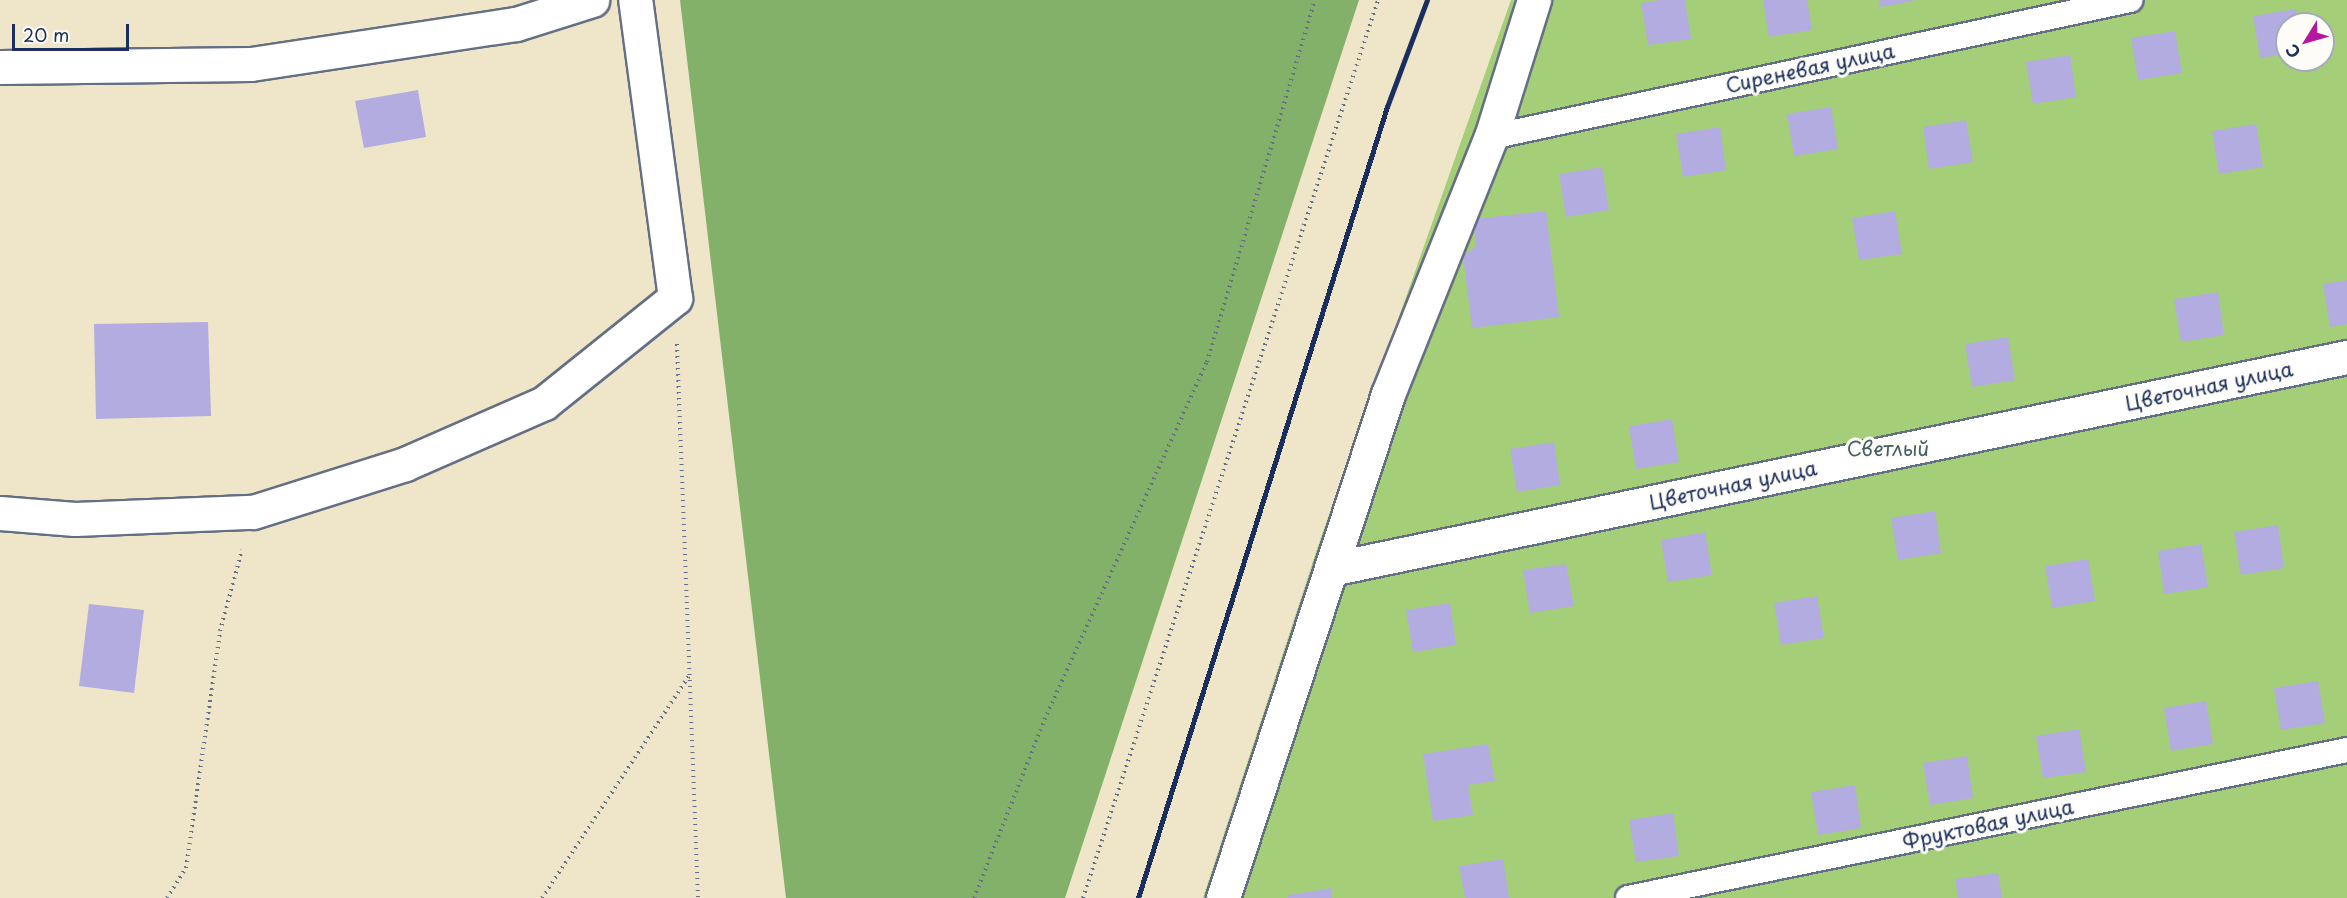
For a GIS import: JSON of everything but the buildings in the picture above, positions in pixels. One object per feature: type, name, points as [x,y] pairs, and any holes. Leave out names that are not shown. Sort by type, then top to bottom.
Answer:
[{"type":"street","points":[[0,67],[251,64],[516,24],[592,0]]},
{"type":"street","points":[[0,513],[75,519],[253,512],[405,464],[544,403],[675,298],[635,0]]},
{"type":"street","points":[[1223,898],[1388,394],[1491,137],[1534,0]]},
{"type":"street","name":"Цветочная улица","points":[[1331,569],[2347,357]]},
{"type":"lane","name":"Сиреневая улица","points":[[1491,137],[2130,0]]},
{"type":"lane","name":"Фруктовая улица","points":[[1628,898],[2347,750]]},
{"type":"path","points":[[974,898],[1047,714],[1207,362],[1315,0]]},
{"type":"path","points":[[1083,898],[1378,0]]},
{"type":"path","points":[[675,298],[699,898]]},
{"type":"path","points":[[167,898],[186,868],[220,631],[253,512]]},
{"type":"path","points":[[542,898],[690,674]]},
{"type":"green space","points":[[680,0],[1359,0],[1065,898],[786,898]]},
{"type":"green space","name":"Светлый","points":[[1511,0],[2347,0],[2347,898],[1203,898],[1318,546]]},
{"type":"railway","points":[[1138,898],[1387,107],[1427,0]]}]
